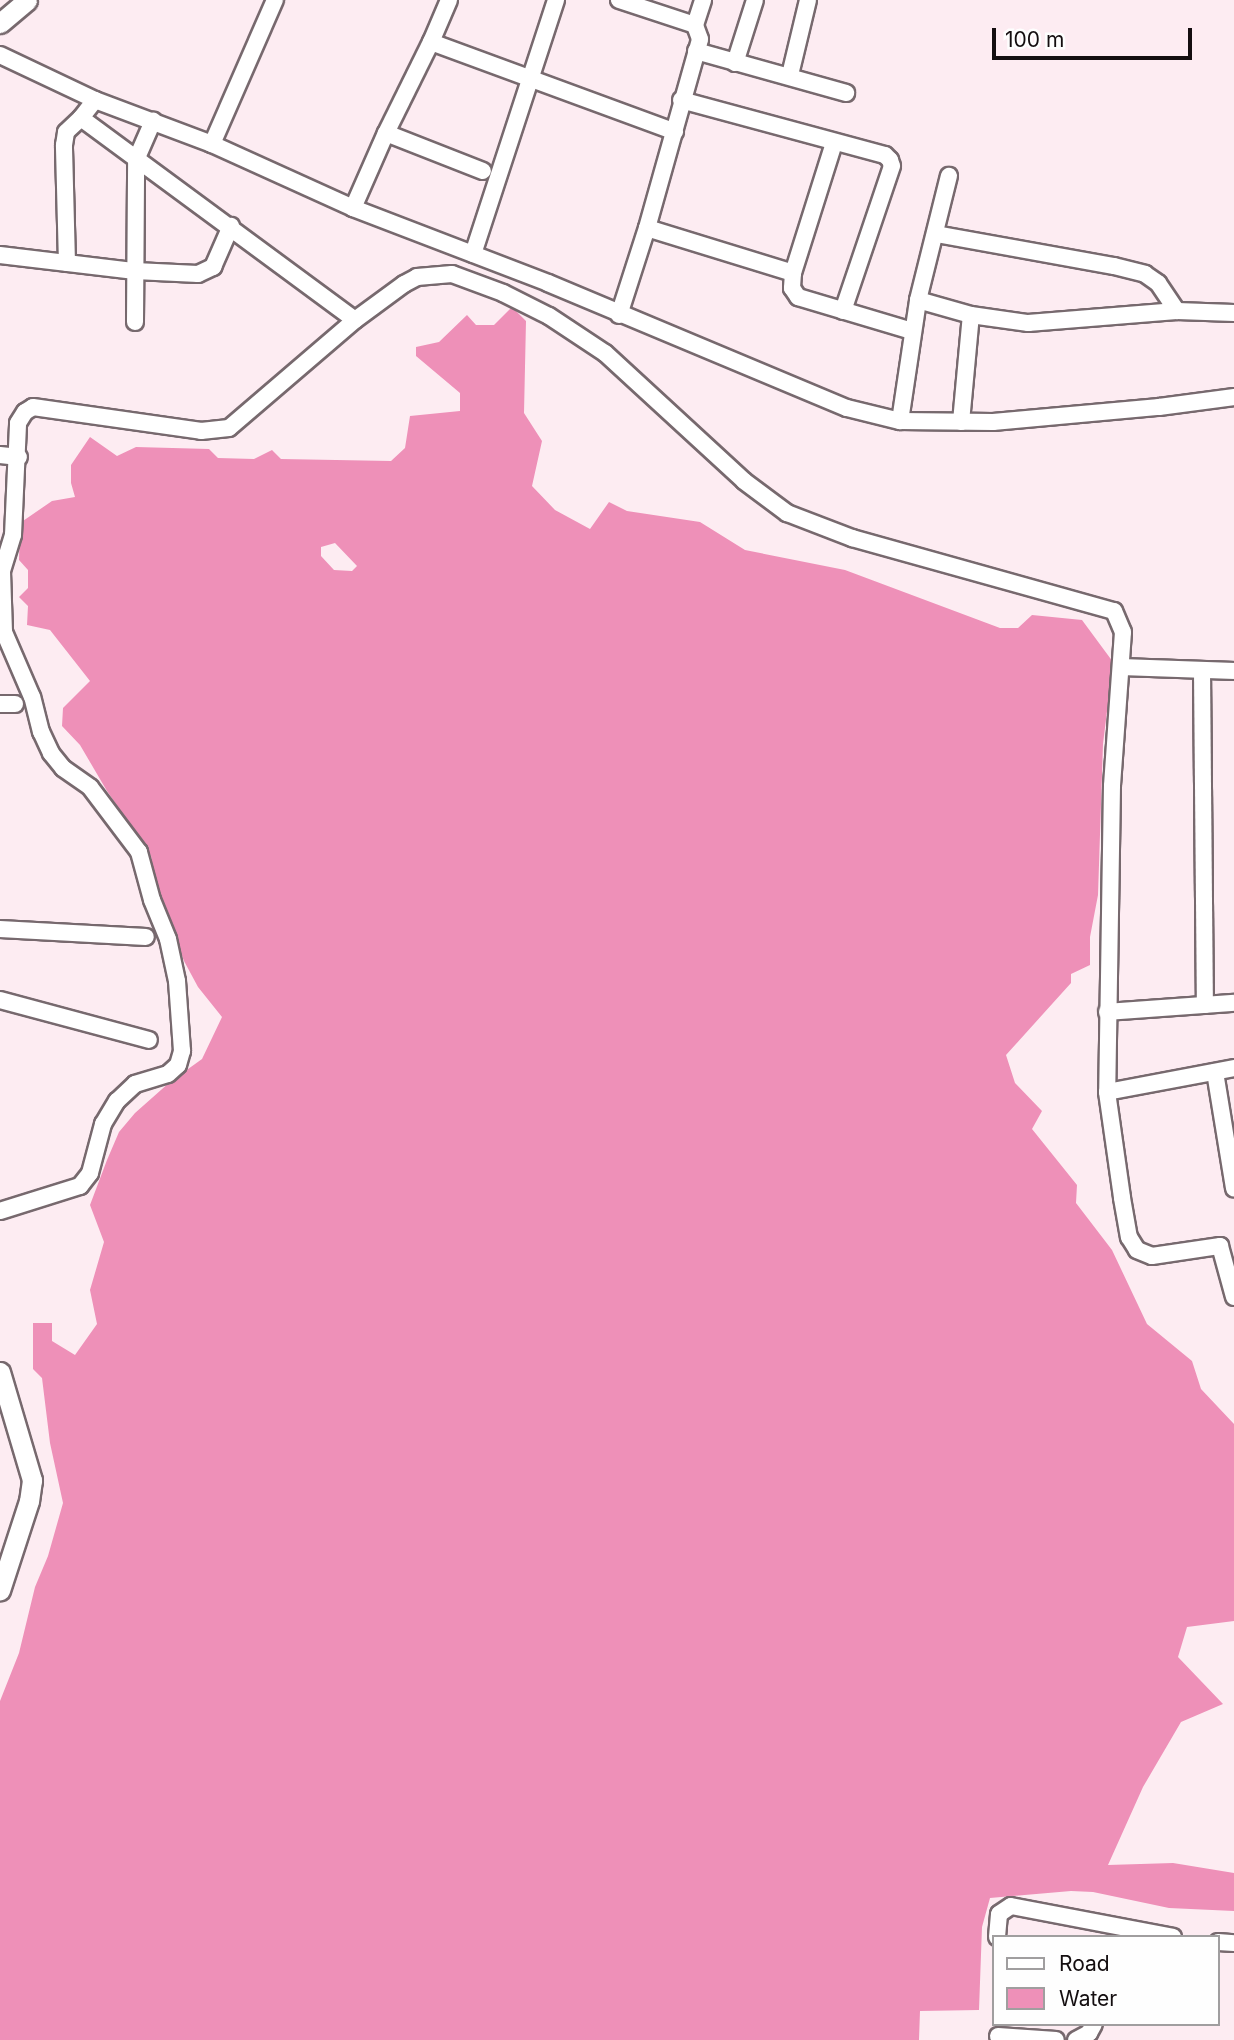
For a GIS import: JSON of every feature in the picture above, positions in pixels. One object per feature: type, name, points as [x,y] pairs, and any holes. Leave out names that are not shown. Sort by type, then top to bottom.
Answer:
[{"type":"street","points":[[0,23],[27,0]]},
{"type":"street","points":[[212,144],[275,0]]},
{"type":"street","points":[[353,208],[386,133],[432,42],[449,0]]},
{"type":"street","points":[[473,254],[556,0]]},
{"type":"street","points":[[619,315],[647,228],[700,39],[695,25],[703,0]]},
{"type":"street","points":[[735,63],[755,0]]},
{"type":"street","points":[[790,75],[808,0]]},
{"type":"street","points":[[626,1],[695,25]]},
{"type":"street","points":[[432,42],[528,80],[675,132]]},
{"type":"street","points":[[696,51],[790,75],[846,93]]},
{"type":"street","points":[[0,55],[95,100],[212,144],[353,208],[473,254],[847,408],[900,421],[961,422],[1037,419],[1234,397]]},
{"type":"street","points":[[66,263],[66,132],[95,100]]},
{"type":"street","points":[[681,100],[884,155],[892,166],[843,311]]},
{"type":"street","points":[[81,118],[355,320]]},
{"type":"street","points":[[135,322],[136,160],[153,121]]},
{"type":"street","points":[[386,133],[483,171]]},
{"type":"street","points":[[834,143],[793,273],[792,288],[798,297],[912,331]]},
{"type":"street","points":[[900,421],[918,300],[950,176]]},
{"type":"street","points":[[0,255],[135,271],[198,274],[208,272],[213,267],[231,226]]},
{"type":"street","points":[[647,228],[793,273]]},
{"type":"street","points":[[936,234],[1101,263],[1145,274],[1158,283],[1177,311]]},
{"type":"street","points":[[0,1211],[80,1186],[90,1173],[103,1124],[117,1101],[135,1084],[168,1074],[178,1065],[182,1051],[177,981],[168,939],[152,900],[139,852],[90,787],[63,768],[51,753],[41,732],[32,697],[4,632],[2,571],[13,535],[14,486],[19,457],[18,423],[25,412],[33,407],[201,431],[229,428],[355,320],[404,284],[417,277],[435,273],[452,274],[503,293],[549,316],[605,353],[744,481],[788,513],[852,538],[1114,611],[1123,632],[1112,786],[1107,1092],[1129,1237],[1137,1250],[1152,1256],[1220,1246],[1234,1235]]},
{"type":"street","points":[[918,300],[971,316],[1028,323],[1177,311],[1234,313]]},
{"type":"street","points":[[961,422],[971,316]]},
{"type":"street","points":[[0,455],[19,457]]},
{"type":"street","points":[[1122,667],[1234,671]]},
{"type":"street","points":[[1202,671],[1205,1004]]},
{"type":"street","points":[[0,929],[146,937]]},
{"type":"street","points":[[0,1000],[149,1040]]},
{"type":"street","points":[[1107,1012],[1234,1003]]},
{"type":"street","points":[[1107,1092],[1234,1068]]},
{"type":"street","points":[[1214,1072],[1234,1188]]},
{"type":"street","points":[[1220,1246],[1234,1297]]},
{"type":"street","points":[[0,1372],[32,1480],[29,1501],[0,1590]]},
{"type":"street","points":[[997,1935],[999,1914],[1006,1906],[1110,1931],[1152,1935]]},
{"type":"street","points":[[1076,2040],[1088,2033],[1093,2026]]},
{"type":"street","points":[[998,2033],[1056,2040]]},
{"type":"water","points":[[512,307],[526,321],[524,413],[542,441],[532,486],[555,510],[590,529],[609,502],[627,511],[700,522],[745,550],[845,570],[1000,628],[1018,628],[1032,615],[1082,620],[1113,662],[1103,744],[1098,895],[1090,937],[1090,965],[1071,974],[1071,983],[1006,1055],[1015,1083],[1042,1111],[1032,1129],[1077,1185],[1076,1203],[1112,1250],[1147,1324],[1192,1361],[1201,1389],[1234,1424],[1234,1621],[1187,1627],[1178,1657],[1223,1704],[1181,1722],[1143,1787],[1108,1865],[1173,1863],[1234,1873],[1234,1911],[1169,1908],[1093,1892],[1071,1891],[990,1898],[982,1927],[979,2010],[920,2011],[919,2040],[0,2040],[0,1701],[19,1653],[35,1587],[48,1556],[63,1503],[50,1443],[42,1378],[33,1369],[33,1323],[52,1323],[52,1341],[75,1355],[97,1324],[90,1290],[104,1242],[90,1205],[107,1160],[119,1132],[135,1113],[170,1082],[202,1059],[222,1017],[198,987],[184,961],[155,888],[151,856],[80,745],[62,726],[63,708],[90,681],[50,630],[27,625],[28,606],[19,597],[28,588],[28,570],[19,560],[20,523],[52,501],[75,497],[71,483],[71,465],[90,437],[117,456],[136,447],[209,449],[218,458],[254,459],[272,450],[281,459],[391,461],[405,448],[410,416],[460,411],[460,393],[416,356],[416,347],[439,342],[467,315],[476,325],[494,325]],"holes":[[[335,543],[357,566],[352,571],[334,570],[321,556],[321,547]]]}]
